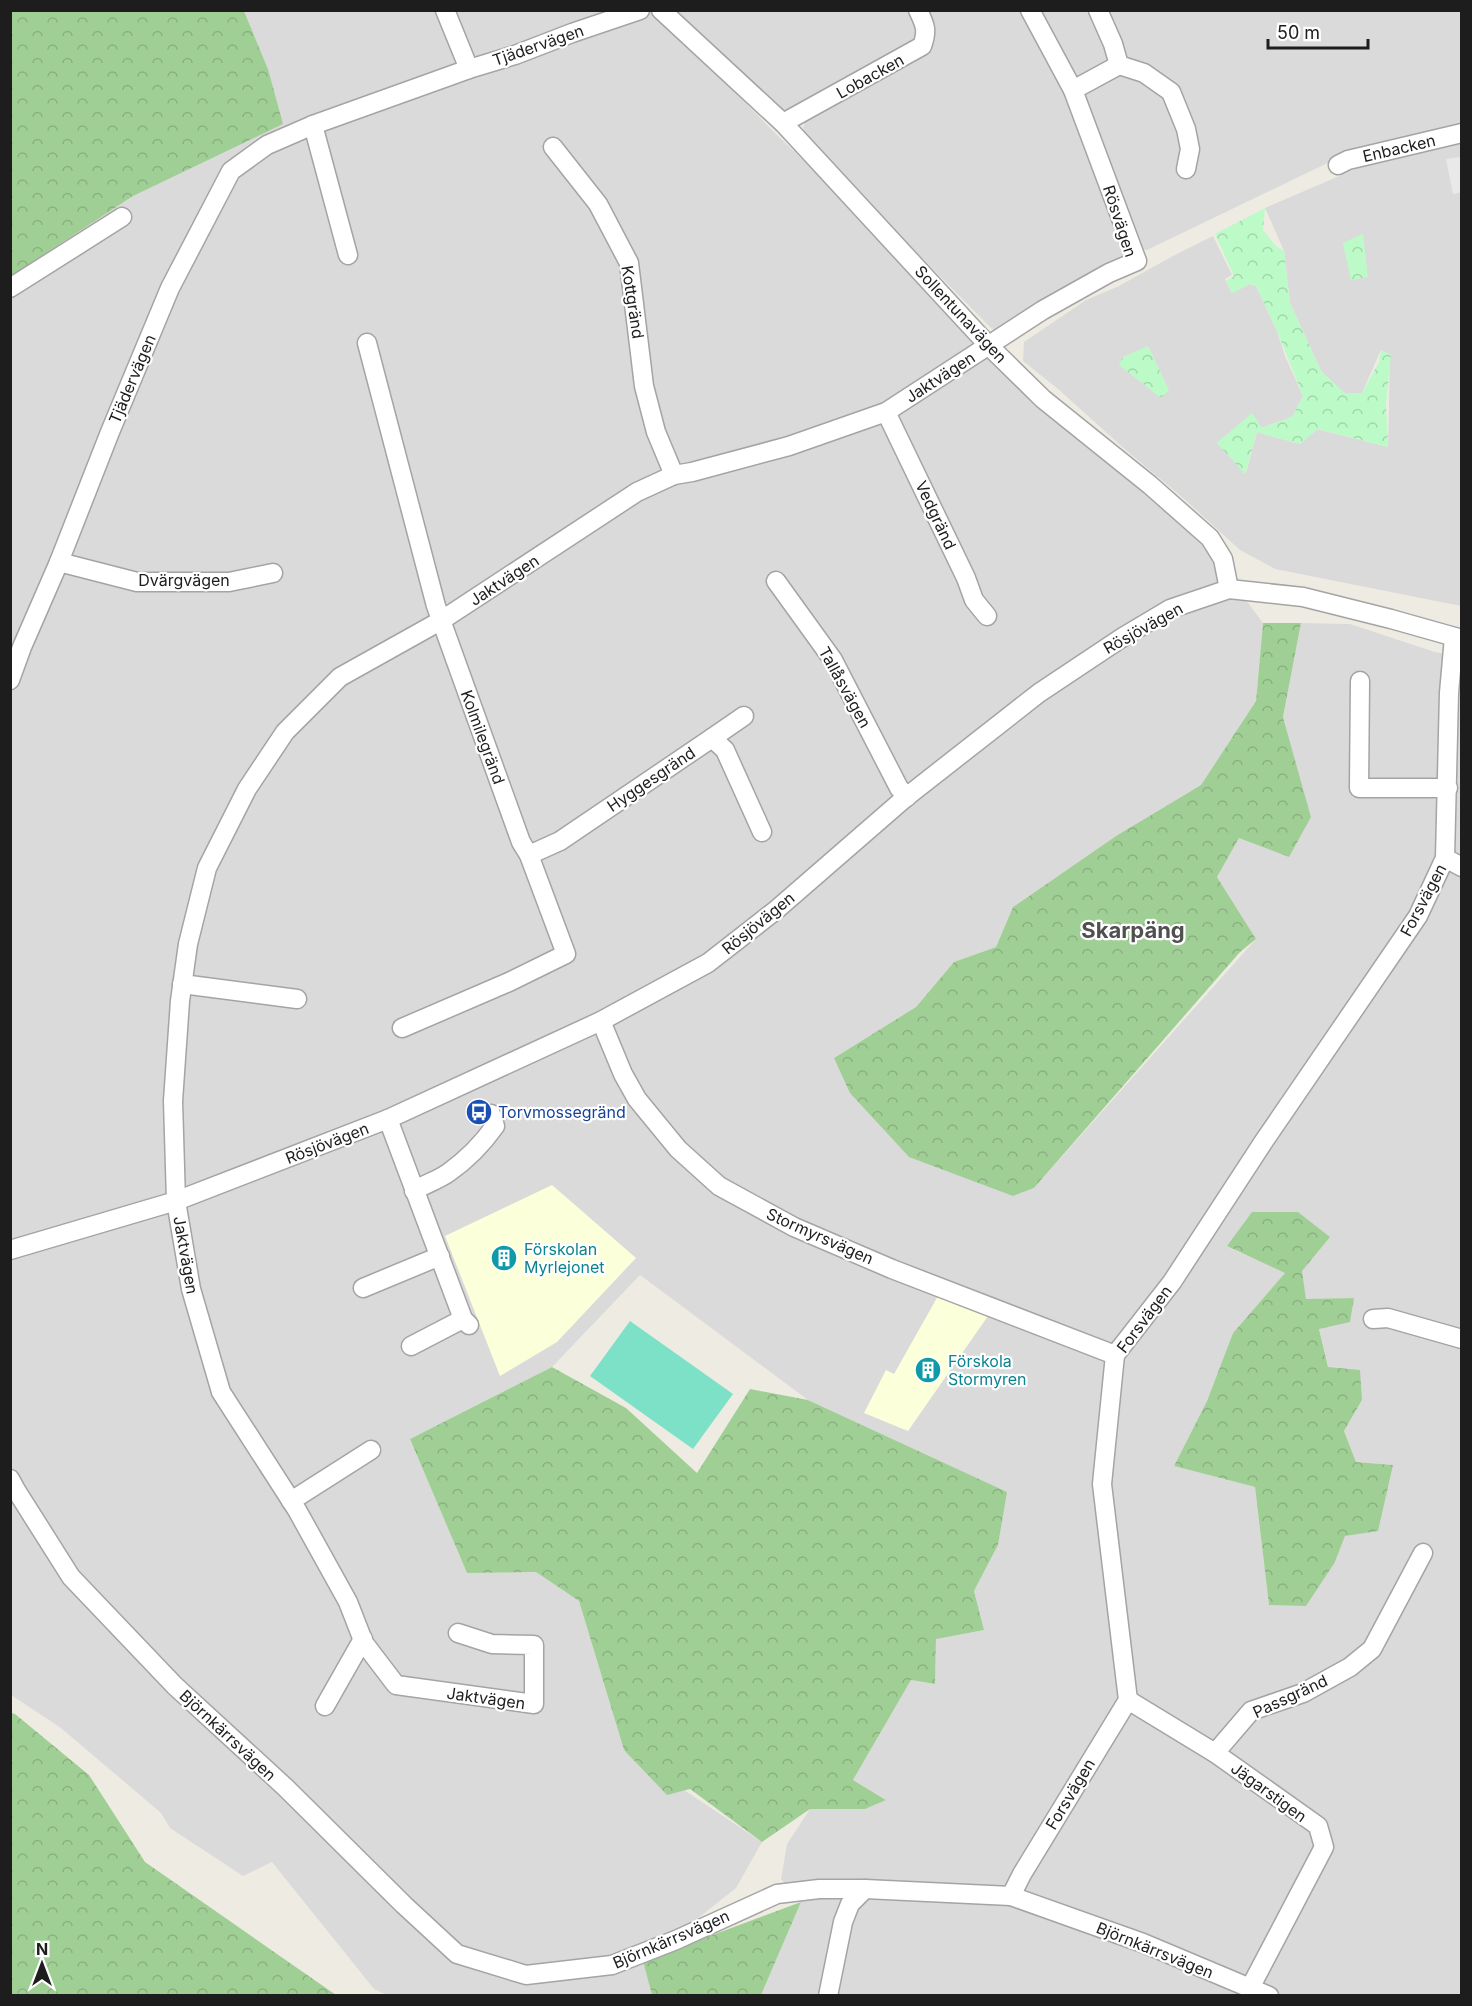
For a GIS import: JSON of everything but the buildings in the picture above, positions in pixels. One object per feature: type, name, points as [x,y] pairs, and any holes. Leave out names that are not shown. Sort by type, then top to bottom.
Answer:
[{"type":"street","points":[[445,10],[469,69]]},
{"type":"street","name":"Tjädervägen","points":[[10,680],[16,642],[59,562],[170,288],[231,171],[267,145],[313,125],[640,10]]},
{"type":"street","name":"Sollentunavägen","points":[[661,10],[783,123],[989,346],[1042,399],[1150,485],[1210,538],[1223,559],[1229,589]]},
{"type":"street","name":"Lobacken","points":[[783,123],[922,46],[926,35],[918,10]]},
{"type":"street","name":"Rösvägen","points":[[989,346],[1043,310],[1109,273],[1137,261],[1073,90],[1030,10]]},
{"type":"street","points":[[1098,10],[1113,44],[1119,65]]},
{"type":"street","points":[[1073,90],[1119,65],[1144,73],[1171,92],[1186,129],[1190,149],[1186,169]]},
{"type":"street","points":[[313,125],[348,255]]},
{"type":"street","name":"Enbacken","points":[[1338,165],[1348,160],[1461,133]]},
{"type":"street","name":"Kottgränd","points":[[553,147],[598,204],[629,263],[644,386],[656,432],[674,475]]},
{"type":"street","points":[[10,288],[122,217]]},
{"type":"street","name":"Kolmilegränd","points":[[367,343],[433,594],[521,842],[529,855],[566,954],[509,982],[402,1028]]},
{"type":"street","name":"Jaktvägen","points":[[458,1633],[492,1644],[534,1645],[534,1704],[396,1685],[363,1639],[348,1602],[291,1501],[220,1392],[191,1289],[176,1201],[173,1101],[182,984],[188,944],[207,868],[247,789],[285,732],[340,677],[442,620],[636,492],[674,475],[789,446],[886,412],[989,346]]},
{"type":"street","name":"Vedgränd","points":[[886,412],[966,578],[974,600],[987,616]]},
{"type":"street","name":"Dvärgvägen","points":[[59,562],[137,582],[229,582],[273,573]]},
{"type":"street","name":"Tallåsvägen","points":[[776,581],[833,660],[898,788],[907,797]]},
{"type":"street","name":"Rösjövägen","points":[[10,1250],[176,1201],[388,1119],[601,1021],[708,963],[776,910],[907,797],[1039,693],[1170,609],[1229,589],[1303,597],[1458,638]]},
{"type":"street","name":"Forsvägen","points":[[1011,1896],[1022,1874],[1128,1700],[1102,1484],[1115,1355],[1172,1281],[1264,1141],[1418,916],[1444,858],[1448,788],[1449,693],[1458,638]]},
{"type":"street","points":[[1360,681],[1359,788],[1448,788]]},
{"type":"street","points":[[712,738],[744,716]]},
{"type":"street","name":"Hyggesgränd","points":[[529,855],[560,841],[712,738],[725,750],[762,832]]},
{"type":"street","points":[[1444,858],[1461,867]]},
{"type":"street","points":[[182,984],[297,999]]},
{"type":"street","name":"Stormyrsvägen","points":[[601,1021],[636,1099],[678,1149],[719,1186],[803,1231],[901,1272],[1115,1355]]},
{"type":"street","points":[[414,1191],[446,1175],[462,1162],[495,1126],[491,1114]]},
{"type":"street","points":[[388,1119],[466,1322],[411,1346]]},
{"type":"street","points":[[363,1288],[440,1256]]},
{"type":"street","points":[[1373,1319],[1388,1318],[1461,1339]]},
{"type":"street","points":[[291,1501],[371,1450]]},
{"type":"street","name":"Björnkärrsvägen","points":[[10,1479],[71,1577],[175,1686],[278,1781],[457,1954],[526,1974],[612,1965],[676,1940],[777,1894],[819,1889],[865,1889],[1011,1896],[1143,1943],[1269,1995]]},
{"type":"street","name":"Passgränd","points":[[1215,1753],[1251,1711],[1303,1693],[1350,1667],[1372,1649],[1423,1553]]},
{"type":"street","points":[[325,1706],[363,1639]]},
{"type":"street","name":"Jägarstigen","points":[[1128,1700],[1215,1753],[1318,1826],[1324,1847],[1250,1988]]},
{"type":"street","points":[[828,1995],[843,1922],[850,1904],[865,1889]]},
{"type":"shaded area","points":[[244,11],[655,11],[779,137],[1209,550],[1263,623],[1256,701],[1201,785],[1116,836],[1013,907],[996,947],[954,962],[916,1007],[834,1058],[1013,1196],[1034,1188],[1256,939],[1217,877],[1239,838],[1311,817],[1283,717],[1301,623],[1350,624],[1435,652],[1461,657],[1461,1995],[761,1995],[801,1902],[781,1879],[787,1844],[810,1809],[865,1809],[885,1799],[853,1780],[911,1680],[935,1684],[936,1638],[984,1630],[974,1591],[998,1545],[1006,1492],[808,1400],[640,1275],[552,1367],[410,1439],[467,1573],[536,1572],[579,1601],[624,1750],[762,1842],[736,1888],[644,1961],[652,1995],[389,1996],[374,1989],[272,1862],[243,1876],[170,1828],[161,1813],[61,1728],[11,1695],[10,276],[133,196],[268,69]],"holes":[[[1227,1247],[1301,1271],[1306,1300],[1353,1298],[1319,1328],[1328,1367],[1362,1400],[1344,1431],[1356,1462],[1392,1465],[1345,1536],[1335,1562],[1269,1604],[1255,1487],[1174,1466],[1207,1401],[1233,1333],[1286,1272]]]},
{"type":"shaded area","points":[[675,11],[1461,11],[1461,123],[1361,147],[1147,250],[1127,249],[1124,257],[1001,331],[992,329],[805,139],[803,127],[805,124],[794,110],[783,110],[773,105]]},
{"type":"shaded area","points":[[1461,142],[1461,606],[1275,569],[1240,550],[1058,389],[1023,361],[1024,342],[1086,300],[1119,286],[1213,236],[1232,275],[1225,279],[1232,293],[1250,284],[1256,286],[1303,396],[1292,417],[1261,428],[1252,414],[1217,443],[1246,473],[1257,432],[1300,444],[1317,429],[1388,447],[1390,355],[1381,350],[1362,393],[1344,393],[1321,371],[1290,303],[1284,251],[1265,208],[1360,167]]},
{"type":"shaded area","points":[[1461,157],[1461,192],[1453,194],[1446,159]]},
{"type":"shaded area","points":[[552,1185],[636,1258],[557,1342],[500,1376],[445,1236]]},
{"type":"shaded area","points":[[938,1296],[988,1316],[908,1431],[864,1413],[886,1370],[894,1374]]},
{"type":"green space","points":[[11,10],[244,11],[268,69],[283,124],[133,196],[11,276]]},
{"type":"green space","points":[[1265,208],[1263,230],[1276,246],[1284,251],[1290,303],[1321,371],[1344,393],[1362,393],[1379,362],[1381,350],[1391,355],[1386,404],[1388,447],[1318,429],[1300,444],[1257,432],[1245,474],[1217,443],[1252,413],[1262,428],[1292,417],[1303,396],[1256,286],[1250,284],[1232,293],[1226,281],[1234,276],[1215,234]]},
{"type":"green space","points":[[1363,234],[1368,277],[1351,280],[1343,243]]},
{"type":"green space","points":[[1148,346],[1169,390],[1161,398],[1119,365],[1123,357]]},
{"type":"green space","points":[[1263,623],[1301,623],[1283,717],[1311,817],[1289,857],[1239,838],[1217,877],[1256,939],[1240,952],[1034,1188],[1013,1196],[909,1157],[850,1093],[834,1058],[916,1007],[954,962],[996,947],[1013,907],[1116,836],[1201,785],[1256,701]]},
{"type":"green space","points":[[1252,1212],[1298,1212],[1330,1237],[1302,1271],[1306,1299],[1354,1298],[1350,1322],[1319,1329],[1328,1367],[1360,1370],[1362,1400],[1344,1431],[1356,1462],[1393,1465],[1378,1531],[1345,1536],[1335,1562],[1306,1606],[1269,1605],[1255,1487],[1174,1466],[1207,1401],[1233,1333],[1285,1273],[1227,1246]]},
{"type":"green space","points":[[630,1321],[733,1394],[693,1449],[590,1376]]},
{"type":"green space","points":[[552,1367],[626,1408],[697,1473],[750,1389],[808,1400],[1007,1492],[998,1545],[974,1591],[984,1630],[936,1639],[935,1684],[911,1680],[853,1780],[886,1800],[865,1809],[810,1809],[762,1842],[690,1789],[667,1795],[624,1750],[579,1601],[536,1572],[467,1573],[410,1439]]},
{"type":"green space","points":[[11,1713],[89,1775],[145,1862],[336,1995],[11,1995]]},
{"type":"green space","points":[[801,1902],[761,1995],[652,1995],[643,1961]]},
{"type":"place","name":"Torvmossegränd","points":[[479,1112]]},
{"type":"place","name":"Förskolan Myrlejonet","points":[[504,1258]]},
{"type":"place","name":"Förskola Stormyren","points":[[928,1370]]},
{"type":"district","name":"Skarpäng","points":[[1133,930]]}]
